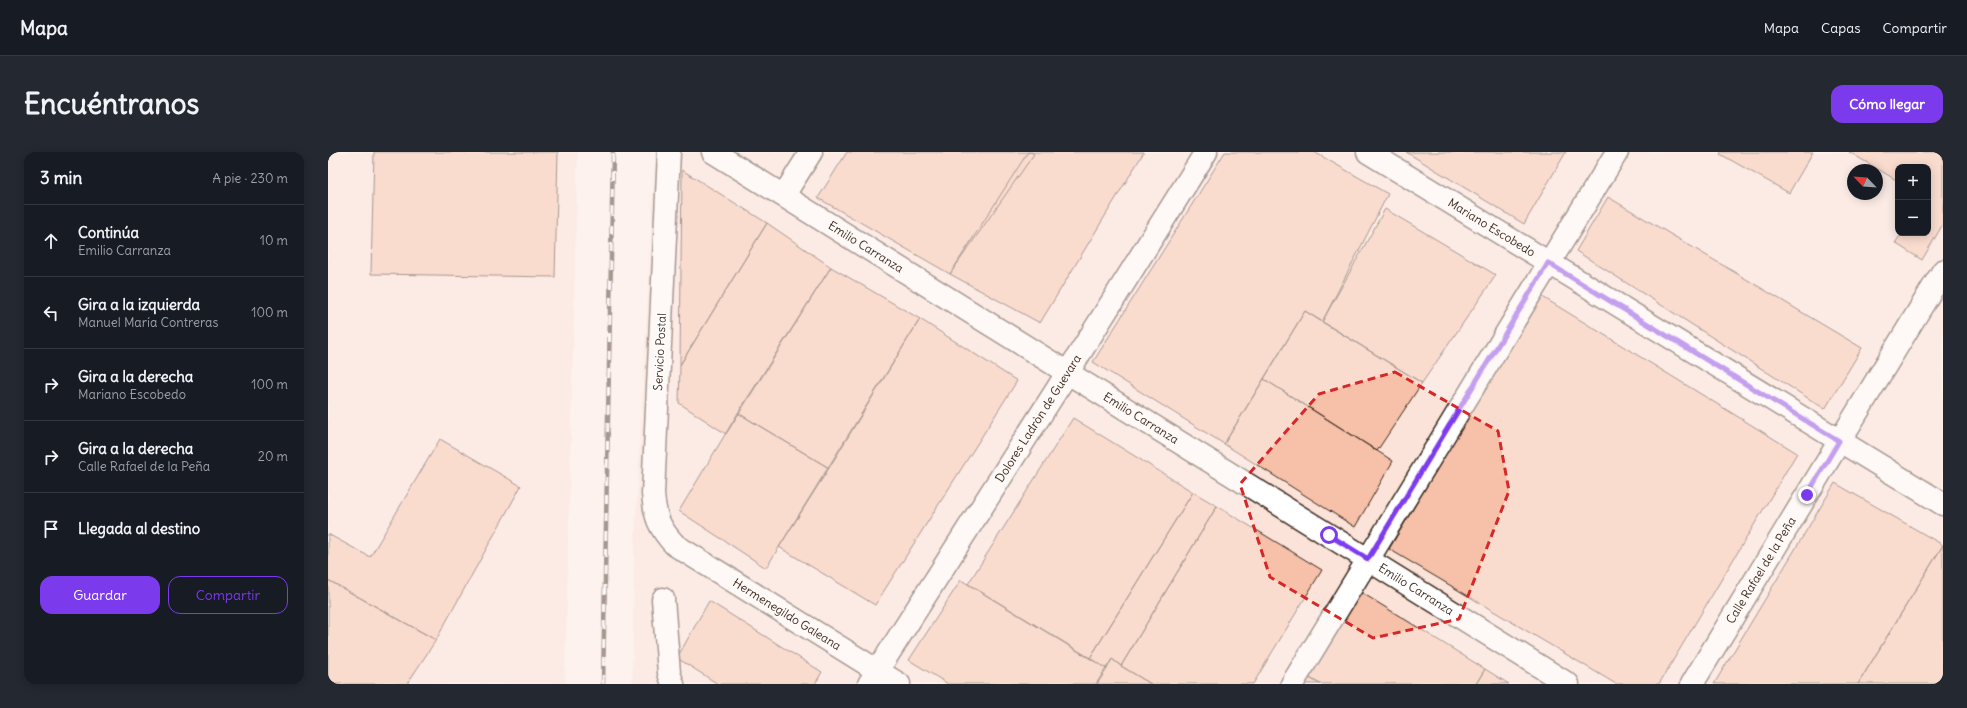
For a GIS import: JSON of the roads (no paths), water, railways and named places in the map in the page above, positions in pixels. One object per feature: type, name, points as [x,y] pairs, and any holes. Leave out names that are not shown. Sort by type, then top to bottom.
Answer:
[{"type":"street","name":"Servicio Postal","points":[[669,152],[653,494],[654,509],[662,531],[675,545]]},
{"type":"street","name":"Emilio Carranza","points":[[713,152],[1568,684]]},
{"type":"street","points":[[784,195],[811,152]]},
{"type":"street","name":"Dolores Ladròn de Guevara","points":[[873,677],[1068,372],[1206,152]]},
{"type":"street","name":"Mariano Escobedo","points":[[1368,152],[1943,504]]},
{"type":"street","points":[[1292,684],[1617,152]]},
{"type":"street","name":"Calle Rafael de la Peña","points":[[1692,684],[1943,271]]},
{"type":"street","name":"Hermenegildo Galeana","points":[[675,545],[873,677],[899,684]]},
{"type":"street","points":[[663,599],[669,673],[673,684]]},
{"type":"railway","points":[[603,684],[613,152]]}]
